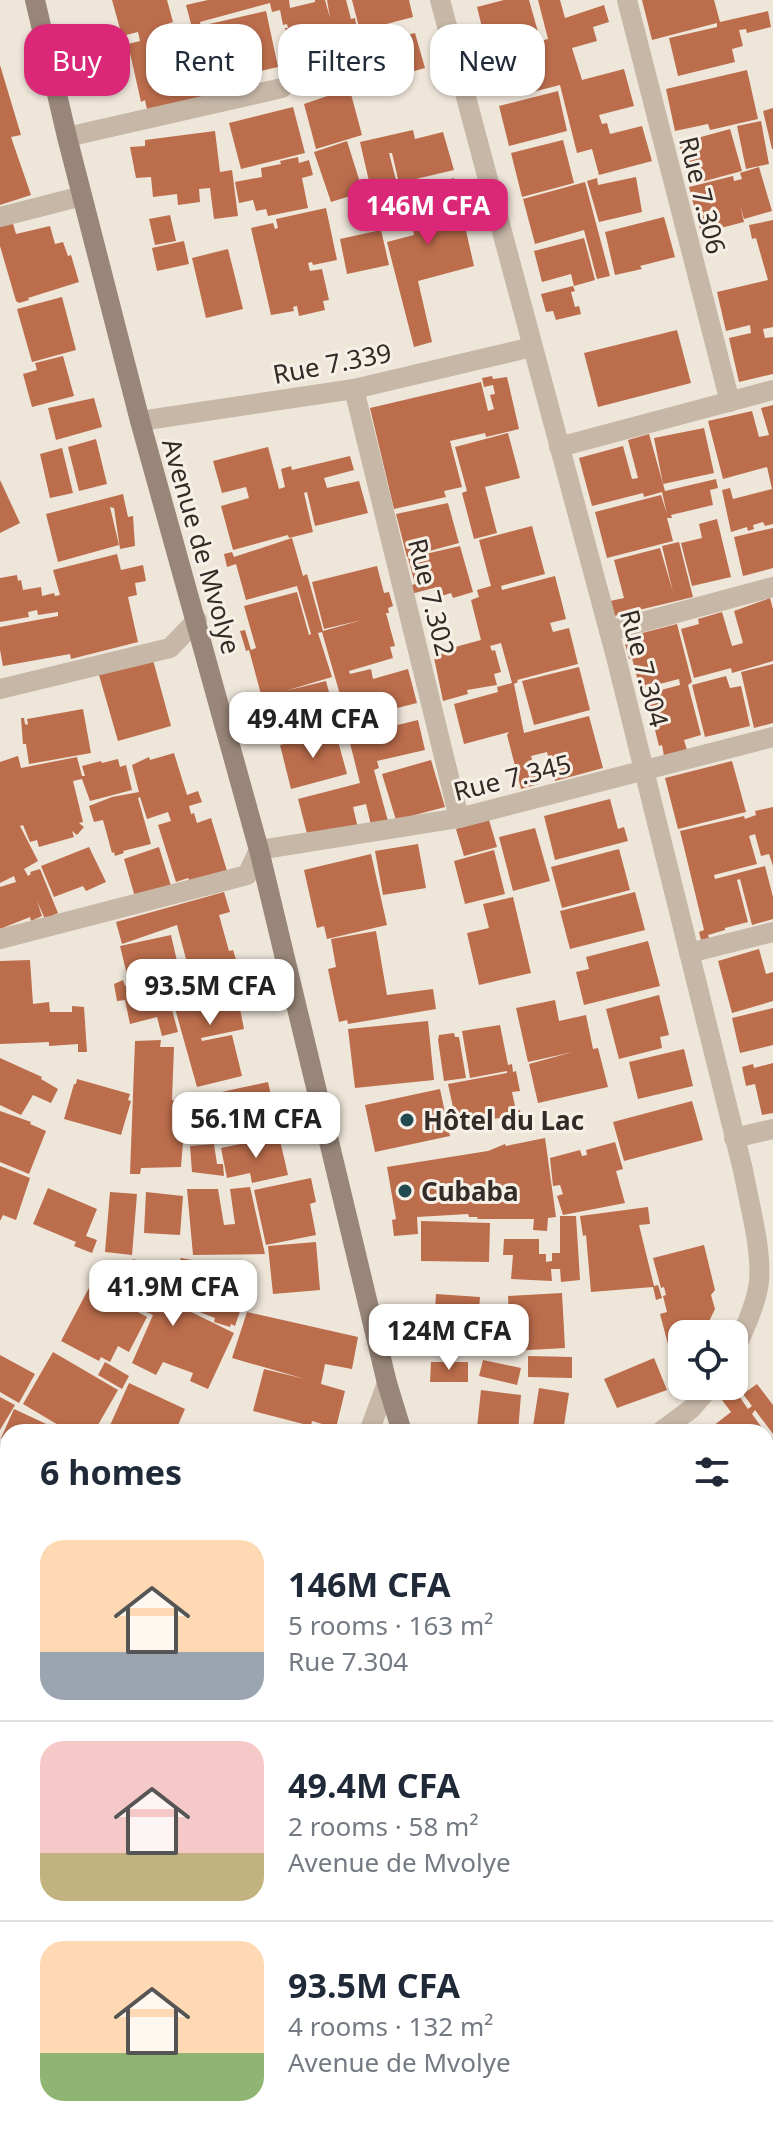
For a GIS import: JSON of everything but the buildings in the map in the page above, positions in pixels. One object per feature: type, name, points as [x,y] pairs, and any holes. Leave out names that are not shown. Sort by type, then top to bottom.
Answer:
[{"type":"main road","name":"Avenue de Mvolye","points":[[35,0],[140,421],[259,850],[387,1383],[400,1424]]},
{"type":"street","name":"Rue 7.304","points":[[440,0],[609,631],[743,1170],[757,1248],[759,1282],[747,1320]]},
{"type":"street","name":"Rue 7.306","points":[[627,0],[730,402]]},
{"type":"street","points":[[67,137],[278,89]]},
{"type":"street","points":[[0,217],[82,196]]},
{"type":"street","name":"Rue 7.339","points":[[140,421],[354,389],[532,347]]},
{"type":"street","name":"Rue 7.302","points":[[354,389],[459,818]]},
{"type":"street","points":[[559,447],[773,390]]},
{"type":"street","points":[[609,631],[773,587]]},
{"type":"street","points":[[0,689],[170,648],[197,620]]},
{"type":"street","name":"Rue 7.345","points":[[259,850],[459,818],[773,737]]},
{"type":"street","points":[[0,939],[247,875],[259,850]]},
{"type":"street","points":[[689,953],[773,932]]},
{"type":"street","points":[[734,1138],[773,1129]]},
{"type":"street","points":[[759,1282],[773,1298]]},
{"type":"street","points":[[372,1424],[387,1383]]},
{"type":"street","points":[[671,1424],[699,1400]]},
{"type":"place","name":"Hôtel du Lac","points":[[407,1120]]},
{"type":"place","name":"Cubaba","points":[[405,1191]]}]
